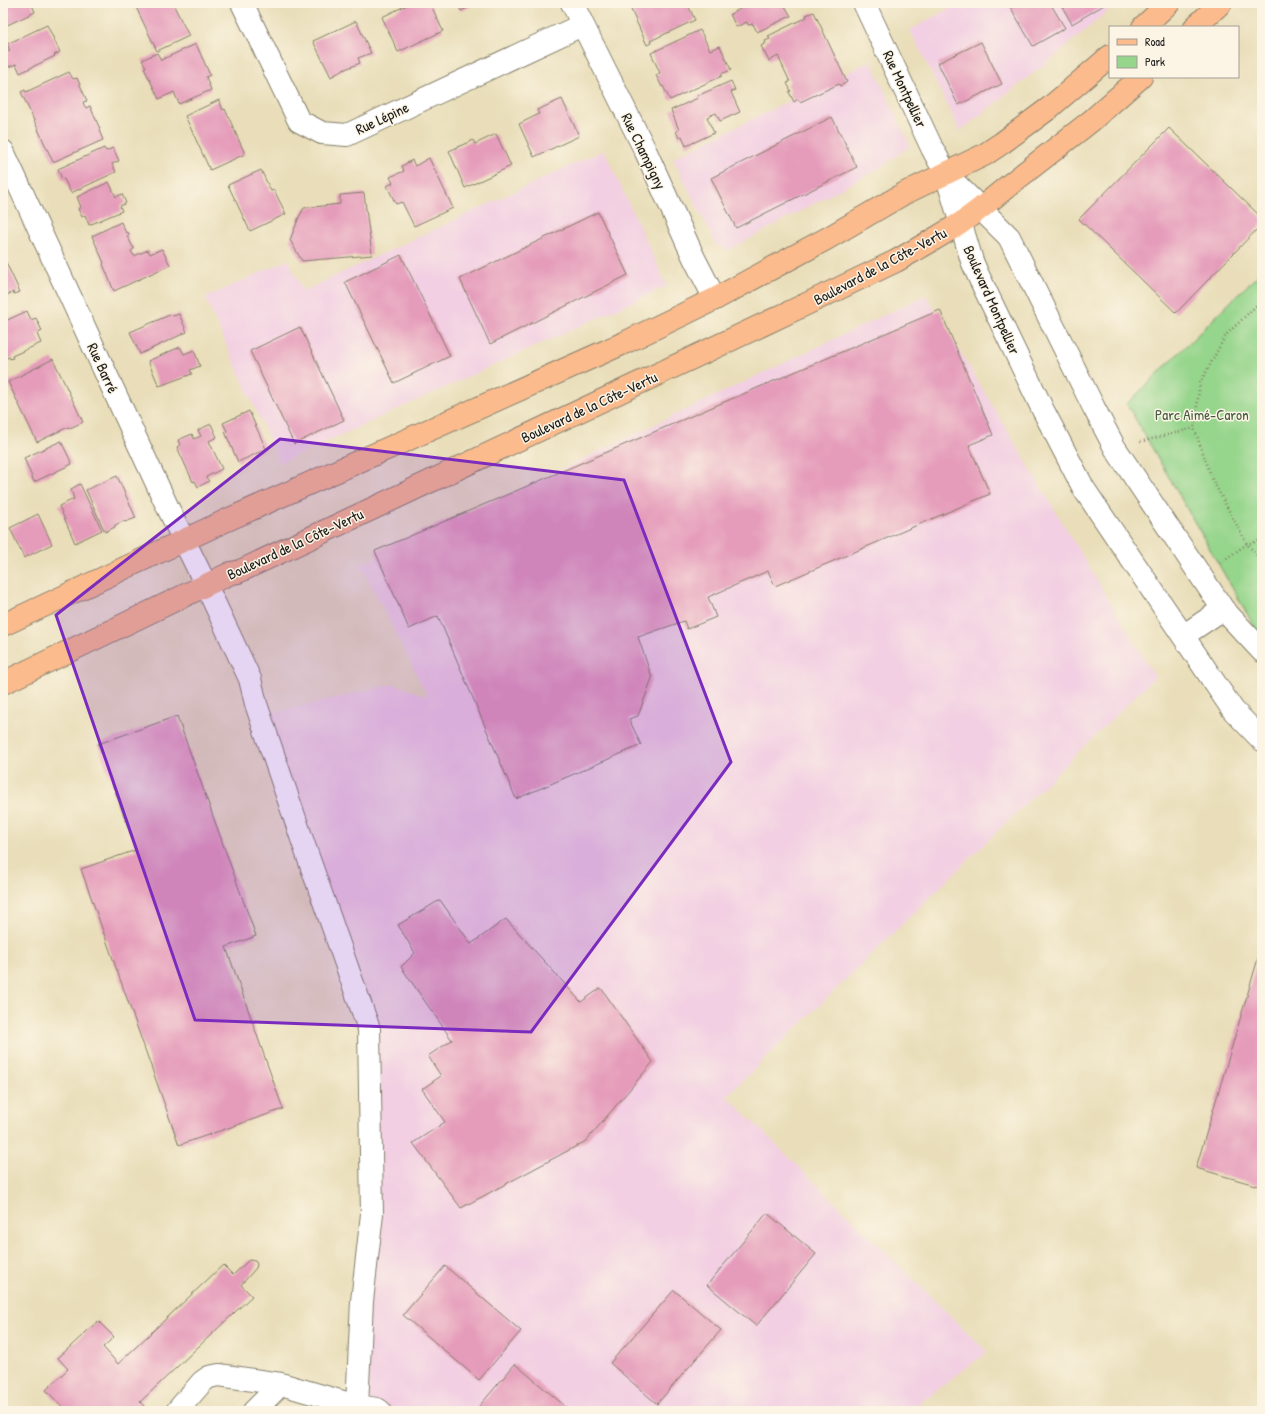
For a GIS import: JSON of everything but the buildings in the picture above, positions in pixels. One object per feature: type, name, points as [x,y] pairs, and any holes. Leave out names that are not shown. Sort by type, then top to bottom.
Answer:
[{"type":"main road","points":[[1196,26],[1221,3]]},
{"type":"main road","points":[[1144,26],[1164,5]]},
{"type":"main road","points":[[3,625],[225,521],[624,343],[715,300],[835,234],[905,193],[984,155],[1002,144],[1058,100],[1109,57]]},
{"type":"main road","name":"Boulevard de la Côte-Vertu","points":[[3,683],[231,573],[238,572],[896,261],[961,223],[1081,130],[1140,78]]},
{"type":"street","name":"Rue Lépine","points":[[242,3],[299,121],[322,133],[347,134],[582,25]]},
{"type":"street","name":"Rue Champigny","points":[[572,3],[646,152],[694,258],[715,300]]},
{"type":"street","name":"Rue Montpellier","points":[[864,3],[932,148],[946,174]]},
{"type":"street","name":"Rue Barré","points":[[3,151],[184,541],[250,679],[256,704],[302,841],[369,1029],[372,1214],[362,1301],[353,1409]]},
{"type":"street","points":[[946,174],[1010,237],[1094,408],[1116,448],[1223,609],[1262,651]]},
{"type":"street","name":"Boulevard Montpellier","points":[[946,174],[972,261],[978,275],[1042,410],[1080,482],[1233,710],[1262,740]]},
{"type":"street","points":[[1183,636],[1223,609]]},
{"type":"street","points":[[177,1411],[202,1382],[209,1377],[219,1375],[281,1384],[353,1409],[377,1409],[380,1411]]},
{"type":"street","points":[[254,1411],[281,1384]]},
{"type":"path","points":[[1262,300],[1226,335],[1211,362],[1200,383],[1194,428],[1213,481],[1247,544],[1262,561]]},
{"type":"path","points":[[1116,448],[1194,428]]},
{"type":"path","points":[[1217,564],[1247,544],[1262,540]]},
{"type":"highlighted area","points":[[280,439],[624,480],[731,762],[531,1032],[195,1020],[56,615]]},
{"type":"shaded area","points":[[959,3],[1117,3],[1055,56],[960,131],[910,30]]},
{"type":"shaded area","points":[[871,61],[910,146],[878,169],[729,250],[717,246],[673,158]]},
{"type":"shaded area","points":[[604,150],[667,286],[280,463],[205,298],[288,260],[303,291]]},
{"type":"shaded area","points":[[926,295],[1155,677],[727,1096],[987,1352],[910,1411],[372,1411],[360,1396],[377,1031],[266,715],[394,684],[428,697],[361,565]]},
{"type":"green space","name":"Parc Aimé-Caron","points":[[1262,271],[1262,640],[1127,404]]}]
